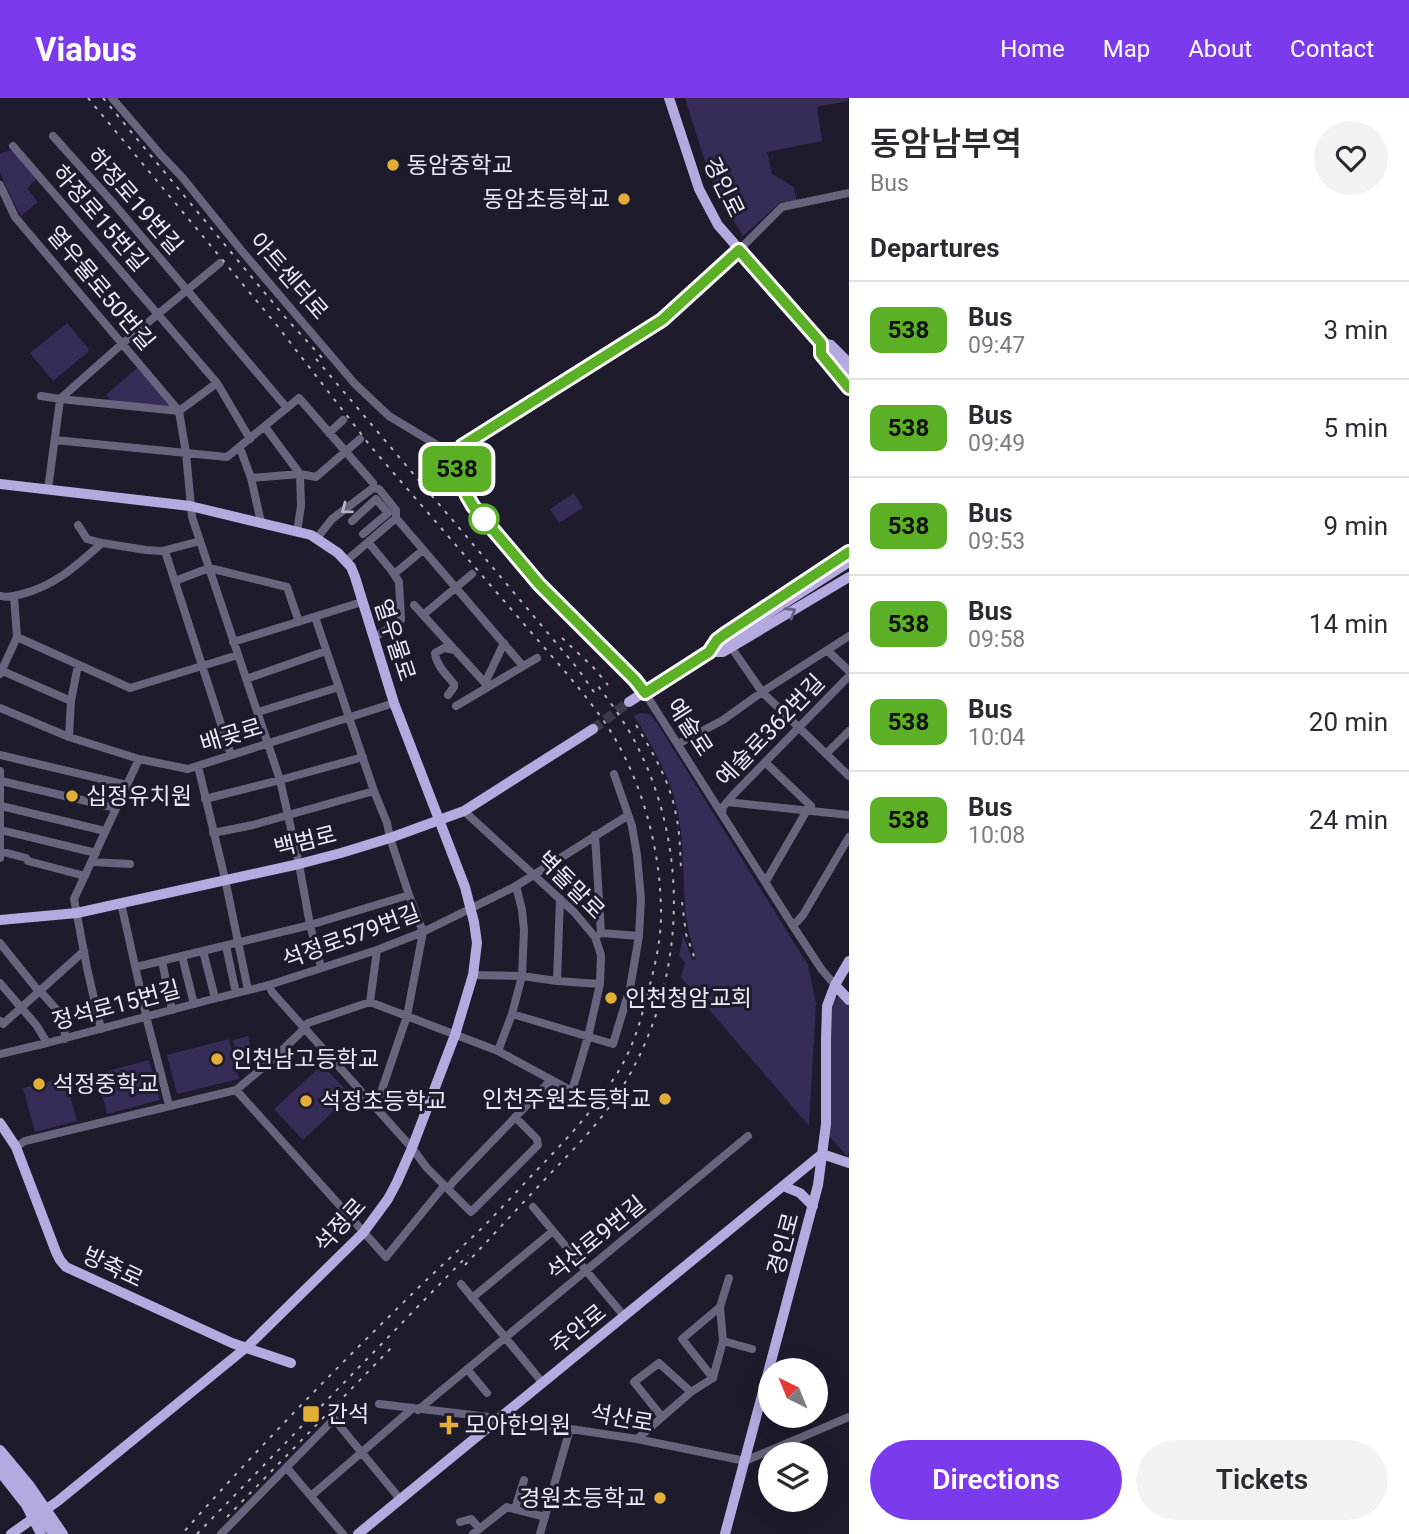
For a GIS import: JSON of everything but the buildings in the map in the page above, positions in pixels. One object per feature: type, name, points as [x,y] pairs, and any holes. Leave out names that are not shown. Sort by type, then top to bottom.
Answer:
[{"type":"main road","name":"경인로","points":[[668,98],[699,189],[718,225],[849,375]]},
{"type":"main road","points":[[849,363],[831,345],[821,343],[821,354],[849,388]]},
{"type":"main road","name":"열우물로","points":[[0,484],[190,506],[317,538],[351,567],[394,703],[439,820]]},
{"type":"main road","points":[[709,652],[725,634],[849,552]]},
{"type":"main road","points":[[629,702],[849,562]]},
{"type":"main road","points":[[709,652],[723,652],[849,578]]},
{"type":"main road","name":"백범로","points":[[0,920],[77,913],[299,864],[390,838],[464,811],[593,729]]},
{"type":"main road","name":"석정로","points":[[15,1532],[245,1348],[363,1233],[388,1199],[412,1148],[455,1035],[473,975],[477,943],[471,909],[439,820]]},
{"type":"main road","name":"경인로","points":[[725,1534],[818,1185],[826,1124],[827,1006],[849,961]]},
{"type":"main road","name":"예술로","points":[[835,985],[849,1000]]},
{"type":"main road","name":"방축로","points":[[0,1123],[16,1147],[56,1252],[66,1266],[245,1348],[291,1363]]},
{"type":"main road","points":[[822,1154],[849,1163]]},
{"type":"main road","name":"주안로","points":[[358,1534],[822,1154]]},
{"type":"main road","points":[[783,1186],[800,1193],[813,1206]]},
{"type":"main road","points":[[0,1450],[30,1486],[57,1532]]},
{"type":"main road","points":[[0,1460],[57,1532]]},
{"type":"main road","points":[[0,1472],[26,1505],[39,1534]]},
{"type":"main road","points":[[15,1532],[29,1530],[39,1534]]},
{"type":"street","name":"아트센터로","points":[[112,98],[160,155],[183,177],[225,231],[355,384],[389,415],[455,459]]},
{"type":"street","name":"하정로19번길","points":[[53,136],[287,408]]},
{"type":"street","name":"하정로15번길","points":[[13,146],[217,383],[250,439]]},
{"type":"street","name":"열우물로50번길","points":[[0,185],[15,217],[179,411]]},
{"type":"street","points":[[455,459],[462,446],[662,320],[785,205],[849,193]]},
{"type":"street","points":[[48,489],[60,400],[123,343],[220,263]]},
{"type":"street","points":[[41,396],[179,411],[217,383]]},
{"type":"street","points":[[55,440],[227,457],[299,398],[373,483]]},
{"type":"street","points":[[179,411],[192,517],[280,780],[321,967]]},
{"type":"street","points":[[328,433],[343,419]]},
{"type":"street","points":[[265,427],[300,474],[301,506],[297,532]]},
{"type":"street","points":[[251,478],[300,474],[316,477],[360,439]]},
{"type":"street","points":[[240,448],[251,478],[261,522]]},
{"type":"street","name":"예술로","points":[[455,459],[466,496],[473,506],[539,584],[645,693],[793,926],[835,985]]},
{"type":"street","points":[[317,538],[332,519],[373,488],[379,489],[396,510],[396,518],[523,666]]},
{"type":"street","points":[[367,493],[388,513],[376,523],[369,537]]},
{"type":"street","points":[[352,521],[374,501]]},
{"type":"street","points":[[346,561],[369,537],[396,518]]},
{"type":"street","points":[[78,525],[87,538],[146,550],[165,551],[200,541]]},
{"type":"street","points":[[369,537],[399,582],[401,620],[374,638]]},
{"type":"street","points":[[0,596],[14,596],[38,590],[54,582],[102,543]]},
{"type":"street","points":[[394,574],[424,550]]},
{"type":"street","points":[[165,551],[231,755]]},
{"type":"street","points":[[175,581],[209,568],[287,587],[299,622]]},
{"type":"street","points":[[424,615],[472,574]]},
{"type":"street","points":[[14,596],[17,636],[1,672],[71,701]]},
{"type":"street","points":[[233,642],[362,602]]},
{"type":"street","points":[[414,605],[486,685]]},
{"type":"street","points":[[315,617],[423,932],[407,1016],[376,1107]]},
{"type":"street","points":[[17,636],[130,688],[238,655]]},
{"type":"street","points":[[678,744],[723,720],[849,636]]},
{"type":"street","points":[[486,685],[504,643]]},
{"type":"street","points":[[731,647],[762,692],[849,776]]},
{"type":"street","points":[[448,695],[454,684],[438,663],[435,653],[444,648],[455,650]]},
{"type":"street","points":[[246,679],[326,651]]},
{"type":"street","points":[[828,651],[849,671]]},
{"type":"street","points":[[457,706],[486,685],[537,658]]},
{"type":"street","points":[[69,737],[71,701],[78,665]]},
{"type":"street","name":"예술로362번길","points":[[722,813],[723,807],[730,802],[734,794],[849,676]]},
{"type":"street","points":[[258,712],[339,687]]},
{"type":"street","name":"배곶로","points":[[0,708],[69,737],[139,759],[188,769],[394,703]]},
{"type":"street","points":[[826,754],[849,731]]},
{"type":"street","points":[[0,755],[127,785]]},
{"type":"street","points":[[205,799],[363,757]]},
{"type":"street","points":[[101,1029],[74,899],[139,759]]},
{"type":"street","points":[[765,762],[808,808]]},
{"type":"street","points":[[198,766],[225,879],[237,943],[242,991]]},
{"type":"street","points":[[512,1014],[613,1044],[630,988],[639,936],[641,899],[632,826],[614,774]]},
{"type":"street","points":[[0,858],[1,775],[116,808]]},
{"type":"street","points":[[213,833],[253,825],[374,791]]},
{"type":"street","points":[[715,801],[808,808],[817,812],[849,816]]},
{"type":"street","points":[[1,806],[105,831]]},
{"type":"street","points":[[766,881],[808,808]]},
{"type":"street","name":"벽돌말로","points":[[464,811],[598,935],[601,955],[600,984],[572,1091],[551,1080]]},
{"type":"street","name":"석정로579번길","points":[[242,991],[269,985],[377,950],[423,932],[516,886],[627,816]]},
{"type":"street","points":[[0,830],[96,853]]},
{"type":"street","points":[[595,835],[598,935],[639,936]]},
{"type":"street","points":[[793,926],[814,898],[849,837]]},
{"type":"street","points":[[0,851],[85,876]]},
{"type":"street","points":[[92,862],[130,864]]},
{"type":"street","points":[[498,1051],[522,976],[524,930],[516,886]]},
{"type":"street","points":[[136,967],[310,925],[409,895]]},
{"type":"street","points":[[557,981],[560,899]]},
{"type":"street","points":[[121,903],[170,1105]]},
{"type":"street","points":[[0,943],[64,1018],[65,1039]]},
{"type":"street","points":[[226,946],[242,991]]},
{"type":"street","points":[[370,1002],[377,950]]},
{"type":"street","points":[[0,1021],[3,1024],[84,951]]},
{"type":"street","points":[[203,951],[215,998]]},
{"type":"street","points":[[182,956],[194,1004]]},
{"type":"street","points":[[162,961],[172,1010]]},
{"type":"street","points":[[473,975],[522,976],[600,984]]},
{"type":"street","points":[[0,983],[37,1026],[47,1043]]},
{"type":"street","points":[[269,985],[272,992],[427,1168],[471,1212],[538,1144],[537,1139],[515,1117]]},
{"type":"street","name":"정석로15번길","points":[[0,1054],[242,991]]},
{"type":"street","points":[[16,1147],[25,1141],[236,1090],[272,1060],[308,1023],[370,1002],[498,1051],[551,1080],[446,1187],[386,1258],[236,1090]]},
{"type":"street","name":"석산로9번길","points":[[311,1496],[748,1136]]},
{"type":"street","points":[[533,1207],[624,1315]]},
{"type":"street","points":[[472,1298],[553,1231]]},
{"type":"street","points":[[637,1439],[691,1392],[713,1378],[723,1341],[720,1307],[729,1278]]},
{"type":"street","points":[[461,1284],[542,1382]]},
{"type":"street","points":[[713,1378],[682,1339],[720,1307]]},
{"type":"street","points":[[723,1341],[752,1349]]},
{"type":"street","points":[[662,1417],[634,1382],[659,1363],[691,1392]]},
{"type":"street","points":[[467,1369],[487,1393]]},
{"type":"street","name":"석산로","points":[[379,1404],[498,1418],[637,1439],[745,1461]]},
{"type":"street","points":[[745,1461],[849,1417]]},
{"type":"street","points":[[221,1534],[334,1419],[401,1499]]},
{"type":"street","points":[[540,1534],[570,1429]]},
{"type":"street","points":[[287,1468],[343,1534]]},
{"type":"street","points":[[515,1509],[524,1480]]},
{"type":"street","points":[[460,1522],[471,1519],[477,1532],[508,1507],[545,1517]]},
{"type":"shaded area","points":[[685,98],[847,98],[848,101],[817,107],[822,141],[767,152],[772,174],[794,187],[797,203],[781,202],[743,236],[723,204],[708,171]]},
{"type":"shaded area","points":[[14,150],[37,178],[27,188],[38,202],[21,216],[0,173],[0,153]]},
{"type":"shaded area","points":[[67,323],[89,349],[53,381],[30,353]]},
{"type":"shaded area","points":[[137,368],[174,408],[111,401],[106,395]]},
{"type":"shaded area","points":[[574,493],[583,508],[559,523],[550,509]]},
{"type":"shaded area","points":[[640,713],[650,714],[657,723],[808,965],[816,1003],[809,1126],[681,977],[685,962],[679,956],[683,936],[693,960],[696,958],[686,912],[679,820],[674,795],[665,772],[634,716]]},
{"type":"shaded area","points":[[838,997],[849,1002],[849,1158],[825,1132],[827,1006]]},
{"type":"shaded area","points":[[248,1036],[254,1060],[239,1064],[233,1040]]},
{"type":"shaded area","points":[[229,1039],[239,1079],[177,1094],[167,1055]]},
{"type":"shaded area","points":[[149,1060],[160,1100],[107,1114],[97,1074]]},
{"type":"shaded area","points":[[322,1065],[351,1095],[303,1140],[274,1109]]},
{"type":"shaded area","points":[[65,1077],[77,1121],[35,1132],[23,1088]]},
{"type":"tunnel","points":[[593,729],[629,702]]},
{"type":"railway","points":[[88,98],[275,323],[372,448],[601,717],[637,784],[655,849],[660,892],[661,925],[658,948],[640,1021],[623,1064],[600,1099],[495,1215],[323,1383],[237,1472],[182,1534]]},
{"type":"railway","points":[[103,98],[284,316],[326,362]]},
{"type":"railway","points":[[316,359],[578,669],[596,695]]},
{"type":"railway","points":[[562,638],[608,685]]},
{"type":"railway","points":[[465,1265],[582,1140],[614,1100],[638,1059],[656,1015],[668,969],[673,922],[673,874],[666,827],[653,782],[633,738],[594,681]]},
{"type":"railway","points":[[636,725],[669,788],[677,818],[681,870]]},
{"type":"railway","points":[[682,902],[686,934],[695,959]]},
{"type":"railway","points":[[197,1534],[468,1255]]},
{"type":"railway","points":[[227,1517],[393,1346]]},
{"type":"bus line","name":"538","points":[[849,388],[821,354],[821,343],[739,250],[662,320],[462,446],[455,459],[466,496],[473,506],[539,584],[645,693],[709,652],[725,634],[849,552]]},
{"type":"place","name":"동암중학교","points":[[393,165]]},
{"type":"place","name":"동암초등학교","points":[[624,199]]},
{"type":"place","name":"십정유치원","points":[[72,796]]},
{"type":"place","name":"인천청암교회","points":[[611,998]]},
{"type":"place","name":"인천남고등학교","points":[[217,1059]]},
{"type":"place","name":"석정중학교","points":[[39,1084]]},
{"type":"place","name":"인천주원초등학교","points":[[665,1099]]},
{"type":"place","name":"석정초등학교","points":[[306,1101]]},
{"type":"place","name":"간석","points":[[311,1414]]},
{"type":"place","name":"모아한의원","points":[[449,1425]]},
{"type":"place","name":"경원초등학교","points":[[660,1498]]}]
